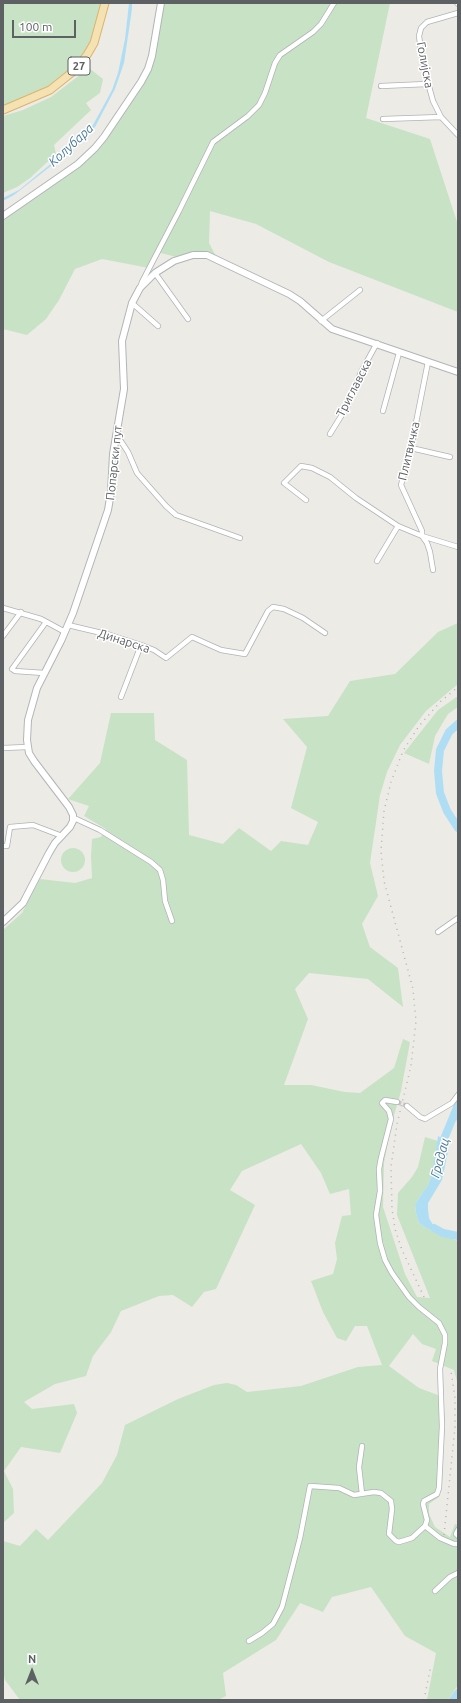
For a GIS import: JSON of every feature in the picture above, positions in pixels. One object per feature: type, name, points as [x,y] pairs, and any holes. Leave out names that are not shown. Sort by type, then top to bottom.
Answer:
[{"type":"main road","name":"27","points":[[3,110],[50,90],[75,70],[94,43],[105,3]]},
{"type":"street","points":[[3,216],[78,164],[104,137],[148,69],[152,56],[161,3]]},
{"type":"street","points":[[140,288],[213,142],[259,105],[280,55],[313,32],[321,24],[334,3]]},
{"type":"street","name":"Голијска","points":[[458,13],[427,22],[421,28],[419,40],[427,84],[433,101],[441,118],[458,135]]},
{"type":"street","points":[[381,86],[427,84]]},
{"type":"street","points":[[383,119],[441,118]]},
{"type":"street","name":"Попарски пут","points":[[74,818],[66,802],[34,761],[28,747],[27,734],[29,714],[34,696],[44,673],[68,625],[108,510],[111,492],[113,454],[125,385],[122,341],[132,303],[140,288],[155,273],[174,261],[186,256],[202,254],[211,256],[261,282],[289,294],[300,301],[332,329],[377,343],[399,353],[458,372]]},
{"type":"street","points":[[155,273],[188,319]]},
{"type":"street","points":[[321,320],[360,290]]},
{"type":"street","points":[[132,303],[158,326]]},
{"type":"street","name":"Триглавска","points":[[330,434],[342,411],[348,405],[361,372],[377,343]]},
{"type":"street","points":[[383,411],[399,353]]},
{"type":"street","name":"Плитвичка","points":[[428,362],[411,448],[401,480],[401,487],[422,531],[422,536],[428,547],[433,570]]},
{"type":"street","points":[[116,434],[128,452],[137,472],[166,506],[176,515],[240,538]]},
{"type":"street","points":[[411,448],[450,457]]},
{"type":"street","points":[[306,500],[284,483],[299,467],[302,466],[312,468],[330,477],[356,498],[398,526],[422,536],[458,547]]},
{"type":"street","points":[[378,561],[398,526]]},
{"type":"street","name":"Динарска","points":[[68,625],[110,635],[140,645],[154,650],[166,658],[192,637],[221,650],[245,654],[268,610],[273,607],[284,609],[303,618],[325,633]]},
{"type":"street","points":[[3,608],[21,612],[46,622],[65,632]]},
{"type":"street","points":[[3,636],[21,612]]},
{"type":"street","points":[[44,673],[15,671],[12,669],[46,622]]},
{"type":"street","points":[[121,696],[140,645]]},
{"type":"street","points":[[3,748],[28,747]]},
{"type":"street","points":[[3,922],[23,903],[49,853],[70,827],[74,818],[100,830],[151,862],[160,870],[163,880],[165,901],[172,921]]},
{"type":"street","points":[[3,846],[7,846],[10,827],[33,825],[62,836]]},
{"type":"street","points":[[438,932],[458,918]]},
{"type":"street","points":[[407,1106],[420,1117],[425,1119],[452,1103],[458,1095]]},
{"type":"street","points":[[248,1641],[262,1633],[273,1624],[282,1607],[300,1538],[310,1486],[329,1486],[354,1494],[374,1492],[381,1493],[391,1501],[392,1517],[389,1534],[396,1541],[404,1541],[412,1538],[425,1526],[426,1520],[423,1504],[424,1501],[437,1494],[439,1488],[442,1426],[440,1369],[445,1343],[442,1329],[439,1323],[419,1307],[401,1286],[385,1260],[380,1243],[376,1215],[380,1192],[379,1169],[391,1119],[389,1111],[382,1103],[385,1100],[397,1102]]},
{"type":"street","points":[[362,1446],[359,1467],[362,1494]]},
{"type":"street","points":[[425,1526],[440,1538],[454,1544],[458,1544]]},
{"type":"street","points":[[458,1530],[456,1534],[458,1536]]},
{"type":"street","points":[[435,1591],[450,1577],[458,1573]]},
{"type":"green space","points":[[3,3],[105,3],[87,55],[49,90],[3,109]]},
{"type":"green space","points":[[161,3],[390,3],[366,118],[430,139],[458,225],[458,312],[329,262],[256,224],[210,211],[209,243],[217,258],[211,256],[180,258],[157,252],[149,268],[102,259],[75,269],[59,300],[46,319],[27,335],[3,329],[3,216],[95,148],[148,69]]},
{"type":"green space","points":[[89,68],[103,79],[100,93],[86,103],[91,110],[54,145],[56,154],[30,178],[17,187],[3,193],[3,116],[23,110],[51,97]]},
{"type":"green space","points":[[458,623],[458,684],[426,711],[400,745],[387,772],[380,795],[370,863],[378,896],[362,924],[370,947],[398,968],[403,1007],[368,979],[309,973],[295,989],[308,1019],[284,1085],[311,1085],[345,1092],[360,1093],[394,1068],[403,1039],[410,1042],[401,1091],[391,1126],[384,1163],[383,1207],[405,1274],[417,1297],[430,1298],[397,1215],[398,1193],[412,1177],[418,1167],[425,1137],[438,1141],[432,1174],[428,1185],[415,1204],[419,1223],[428,1229],[458,1241],[458,1385],[454,1370],[432,1361],[436,1349],[422,1344],[413,1334],[389,1366],[419,1388],[443,1397],[445,1426],[439,1497],[429,1504],[429,1514],[435,1527],[450,1537],[455,1524],[458,1525],[458,1685],[448,1700],[427,1700],[436,1653],[405,1636],[371,1587],[332,1597],[323,1612],[300,1603],[276,1640],[223,1673],[226,1696],[218,1700],[20,1700],[5,1680],[3,1670],[3,1541],[20,1546],[36,1529],[48,1540],[102,1483],[117,1455],[125,1425],[178,1399],[214,1385],[227,1383],[236,1385],[247,1392],[301,1386],[358,1367],[382,1365],[367,1326],[355,1326],[346,1341],[337,1338],[323,1312],[311,1281],[333,1274],[337,1259],[335,1243],[342,1216],[351,1215],[349,1189],[330,1194],[321,1173],[301,1144],[242,1171],[230,1190],[255,1205],[216,1289],[204,1292],[192,1307],[173,1295],[159,1296],[121,1311],[111,1332],[93,1356],[86,1376],[55,1384],[24,1402],[32,1409],[74,1404],[77,1413],[60,1453],[21,1447],[4,1471],[13,1489],[14,1513],[3,1523],[3,930],[22,913],[40,879],[75,883],[92,878],[92,839],[101,837],[106,829],[84,816],[89,806],[68,799],[100,763],[111,713],[154,713],[155,740],[187,760],[189,835],[223,844],[239,828],[271,851],[281,841],[308,845],[318,822],[291,808],[307,747],[283,719],[328,716],[350,681],[395,674],[438,632]]},
{"type":"green space","points":[[458,696],[458,707],[448,714],[435,736],[429,764],[404,753],[438,710]]},
{"type":"green space","points":[[73,848],[82,851],[85,860],[82,869],[73,872],[64,869],[61,860],[64,851]]},
{"type":"water","points":[[129,3],[132,3],[132,9],[124,63],[115,89],[95,127],[56,162],[14,195],[3,201],[3,198],[19,190],[58,158],[93,125],[112,90],[118,73],[125,39]]},
{"type":"water","points":[[438,1136],[450,1142],[442,1180],[428,1203],[428,1209],[429,1218],[433,1225],[443,1233],[428,1229],[419,1223],[415,1204],[428,1185],[432,1174]]},
{"type":"waterway","name":"Градац","points":[[458,724],[449,732],[440,750],[438,771],[440,793],[447,811],[458,828]]},
{"type":"waterway","name":"Градац","points":[[442,1148],[444,1139],[458,1105]]},
{"type":"waterway","name":"Градац","points":[[455,1115],[458,1122]]},
{"type":"waterway","name":"Градац","points":[[434,1228],[443,1233],[458,1236]]},
{"type":"waterway","name":"Градац","points":[[453,1700],[458,1693]]},
{"type":"tunnel","points":[[397,1102],[407,1106]]},
{"type":"railway","points":[[424,1297],[402,1250],[395,1229],[392,1209],[391,1167],[397,1124],[411,1066],[416,1021],[413,989],[384,881],[381,851],[384,811],[391,782],[403,751],[419,726],[440,702],[458,687]]},
{"type":"railway","points":[[444,1535],[455,1427],[455,1398],[451,1371]]},
{"type":"railway","points":[[424,1700],[431,1665]]},
{"type":"water label","name":"Колубара","points":[[71,145]]}]
